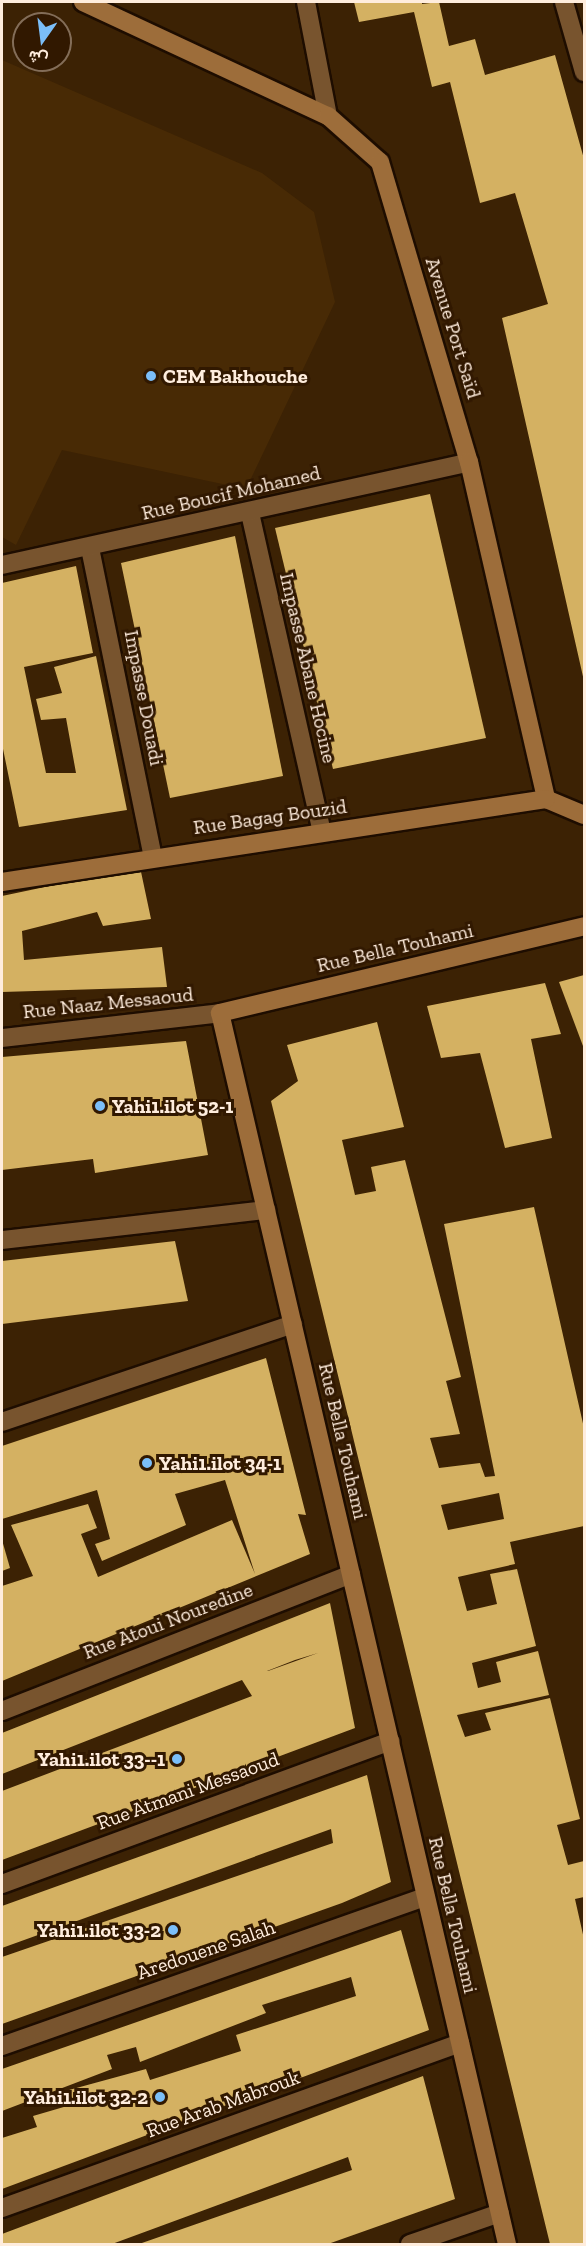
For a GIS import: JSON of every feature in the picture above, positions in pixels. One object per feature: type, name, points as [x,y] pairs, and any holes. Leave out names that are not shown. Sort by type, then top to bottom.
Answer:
[{"type":"street","name":"Avenue Port Saïd","points":[[82,2],[328,116],[380,162],[469,462],[546,799]]},
{"type":"street","points":[[306,2],[328,116]]},
{"type":"street","points":[[564,2],[585,72]]},
{"type":"street","name":"Rue Boucif Mohamed","points":[[2,565],[250,513],[469,462]]},
{"type":"street","name":"Impasse Abane Hocine","points":[[250,513],[322,832]]},
{"type":"street","name":"Impasse Douadi","points":[[90,548],[153,856]]},
{"type":"street","points":[[546,799],[585,815]]},
{"type":"street","name":"Rue Bagag Bouzid","points":[[2,881],[153,856],[546,799]]},
{"type":"street","name":"Rue Bella Touhami","points":[[507,2244],[220,1013],[585,926]]},
{"type":"street","name":"Rue Naaz Messaoud","points":[[2,1038],[220,1013]]},
{"type":"street","points":[[2,1240],[266,1210]]},
{"type":"street","points":[[2,1422],[292,1324]]},
{"type":"street","name":"Rue Atoui Nouredine","points":[[2,1711],[351,1574]]},
{"type":"street","name":"Rue Atmani Messaoud","points":[[2,1884],[390,1741]]},
{"type":"street","name":"Aredouene Salah","points":[[2,2046],[426,1897]]},
{"type":"street","name":"Rue Arab Mabrouk","points":[[2,2208],[460,2043]]},
{"type":"street","points":[[410,2244],[500,2213]]},
{"type":"shaded area","name":"CEM Bakhouche","points":[[2,60],[12,64],[12,72],[30,72],[262,173],[314,212],[335,302],[246,489],[62,450],[16,545],[2,537]]},
{"type":"building","points":[[354,2],[422,2],[422,4],[439,2],[449,46],[475,39],[485,75],[555,55],[584,159],[584,681],[502,318],[548,304],[515,193],[480,203],[450,82],[432,87],[414,12],[359,22]]},
{"type":"building","points":[[430,494],[486,738],[333,769],[275,528]]},
{"type":"building","points":[[235,536],[283,776],[170,798],[121,563]]},
{"type":"building","points":[[76,566],[93,653],[24,667],[46,773],[76,773],[66,718],[41,720],[36,699],[62,693],[54,667],[96,656],[127,810],[19,827],[2,744],[2,583]]},
{"type":"building","points":[[140,867],[151,919],[103,926],[97,912],[22,931],[24,960],[162,947],[167,987],[2,992],[2,896]]},
{"type":"building","points":[[584,975],[584,1046],[583,1046],[559,982]]},
{"type":"building","points":[[545,983],[561,1034],[531,1039],[552,1138],[505,1148],[480,1053],[441,1058],[427,1006]]},
{"type":"building","points":[[377,1022],[404,1127],[342,1140],[355,1195],[376,1191],[371,1167],[405,1160],[461,1377],[446,1381],[460,1434],[430,1438],[439,1468],[480,1463],[485,1477],[495,1476],[444,1224],[534,1207],[584,1428],[584,1526],[510,1542],[515,1564],[458,1577],[467,1611],[497,1604],[490,1574],[517,1569],[536,1646],[472,1663],[478,1688],[501,1682],[496,1662],[538,1651],[549,1695],[457,1715],[465,1737],[491,1730],[485,1713],[550,1698],[580,1819],[557,1825],[568,1865],[584,1861],[584,1897],[575,1899],[584,1939],[584,2244],[550,2244],[271,1101],[298,1081],[287,1045]],"holes":[[[499,1493],[504,1519],[448,1530],[441,1505]]]},
{"type":"building","name":"Yahi1.ilot 52-1","points":[[186,1041],[208,1155],[95,1173],[93,1159],[2,1170],[2,1057]]},
{"type":"building","points":[[175,1241],[188,1301],[2,1324],[2,1261]]},
{"type":"building","name":"Yahi1.ilot 34-1","points":[[266,1358],[306,1515],[298,1514],[310,1554],[2,1681],[2,1586],[33,1576],[11,1525],[88,1504],[97,1528],[81,1534],[98,1577],[232,1520],[255,1574],[225,1480],[175,1494],[186,1525],[102,1561],[95,1544],[110,1539],[97,1490],[2,1519],[2,1446]]},
{"type":"building","points":[[2,1540],[10,1568],[2,1571]]},
{"type":"building","points":[[330,1603],[355,1728],[2,1860],[2,1791],[252,1696],[242,1680],[2,1774],[2,1733]],"holes":[[[318,1653],[267,1671],[295,1660]]]},
{"type":"building","points":[[367,1775],[391,1882],[342,1903],[2,2024],[2,1957],[333,1843],[331,1829],[2,1948],[2,1906]]},
{"type":"building","points":[[401,1930],[429,2030],[2,2189],[2,2138],[37,2127],[33,2116],[74,2104],[69,2090],[146,2069],[150,2080],[241,2051],[236,2035],[356,1996],[351,1977],[262,2005],[266,2013],[140,2062],[136,2047],[107,2055],[112,2069],[2,2111],[2,2069]]},
{"type":"building","points":[[423,2076],[455,2199],[328,2244],[139,2244],[352,2170],[348,2157],[112,2244],[2,2244],[2,2234]]},
{"type":"place","name":"CEM Bakhouche","points":[[151,376]]},
{"type":"place","name":"Yahi1.ilot 52-1","points":[[100,1106]]},
{"type":"place","name":"Yahi1.ilot 34-1","points":[[147,1463]]},
{"type":"place","name":"Yahi1.ilot 33--1","points":[[177,1759]]},
{"type":"place","name":"Yahi1.ilot 33-2","points":[[173,1930]]},
{"type":"place","name":"Yahi1.ilot 32-2","points":[[160,2097]]}]
